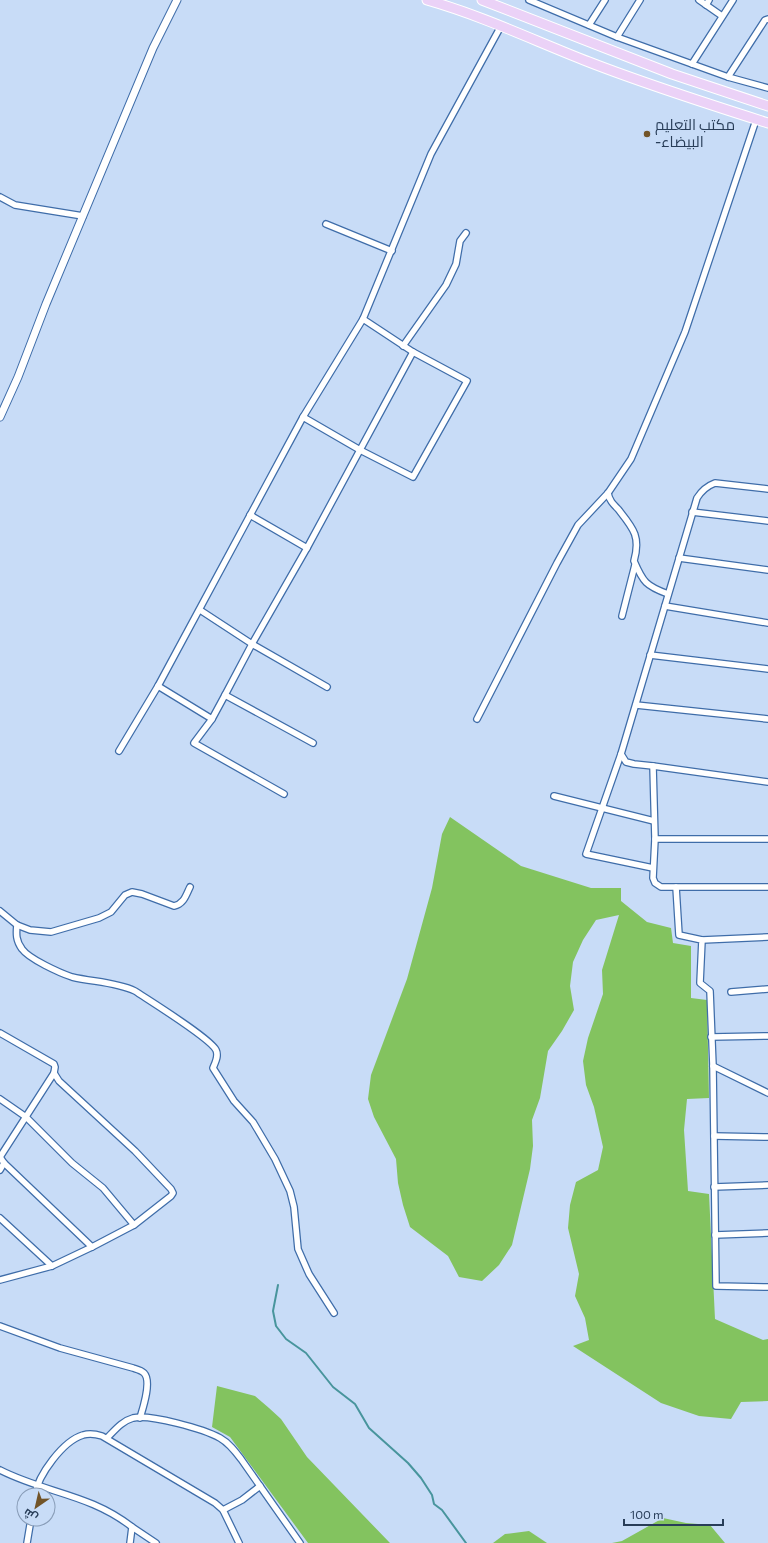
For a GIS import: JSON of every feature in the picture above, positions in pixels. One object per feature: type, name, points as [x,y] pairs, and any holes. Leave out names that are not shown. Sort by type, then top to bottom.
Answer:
[{"type":"highway","points":[[429,0],[501,26],[589,62],[671,92],[768,123]]},
{"type":"highway","points":[[482,0],[672,74],[768,106]]},
{"type":"street","points":[[0,417],[18,377],[46,304],[153,48],[177,0]]},
{"type":"street","points":[[589,25],[606,0]]},
{"type":"street","points":[[617,37],[640,0]]},
{"type":"street","points":[[699,0],[708,2],[722,16]]},
{"type":"street","points":[[692,64],[733,0]]},
{"type":"street","points":[[532,1],[617,37],[728,77],[768,88]]},
{"type":"street","points":[[728,77],[765,20],[768,19]]},
{"type":"street","points":[[119,752],[200,610],[303,417],[363,319],[431,154],[501,26]]},
{"type":"street","points":[[477,719],[557,563],[578,526],[608,493],[631,459],[685,332],[756,120]]},
{"type":"street","points":[[0,197],[15,204],[83,216]]},
{"type":"street","points":[[326,224],[392,251]]},
{"type":"street","points":[[404,346],[446,285],[456,264],[460,241],[466,233]]},
{"type":"street","points":[[303,417],[360,450],[413,477],[467,381],[413,352],[363,319]]},
{"type":"street","points":[[284,794],[194,743],[212,719],[225,696],[252,644],[307,548],[413,352]]},
{"type":"street","points":[[653,868],[586,854],[621,754],[697,498],[708,486],[715,483],[768,489]]},
{"type":"street","points":[[608,493],[609,498],[627,521],[635,535],[638,547],[622,616]]},
{"type":"street","points":[[692,512],[768,521]]},
{"type":"street","points":[[250,515],[307,548]]},
{"type":"street","points":[[679,558],[768,570]]},
{"type":"street","points":[[635,564],[643,580],[655,589],[668,594]]},
{"type":"street","points":[[665,606],[768,623]]},
{"type":"street","points":[[200,610],[252,644],[327,687]]},
{"type":"street","points":[[650,656],[768,669]]},
{"type":"street","points":[[158,686],[212,719]]},
{"type":"street","points":[[225,696],[313,743]]},
{"type":"street","points":[[636,705],[768,719]]},
{"type":"street","points":[[621,754],[622,759],[626,762],[634,764],[768,782]]},
{"type":"street","points":[[653,766],[655,839],[653,878],[655,882],[660,887],[768,887]]},
{"type":"street","points":[[554,796],[654,821]]},
{"type":"street","points":[[655,839],[768,839]]},
{"type":"street","points":[[0,911],[17,925],[30,930],[44,932],[59,930],[99,918],[110,912],[126,895],[132,892],[142,894],[174,906],[180,905],[190,887]]},
{"type":"street","points":[[676,887],[679,935],[702,940],[768,937]]},
{"type":"street","points":[[17,925],[15,935],[22,949],[35,959],[73,977],[124,986],[135,991],[201,1035],[212,1045],[216,1050],[217,1056],[213,1068],[234,1101],[253,1122],[275,1159],[290,1191],[294,1207],[298,1250],[309,1274],[334,1314]]},
{"type":"street","points":[[702,940],[700,983],[710,991],[713,1066],[716,1286],[768,1287]]},
{"type":"street","points":[[731,992],[768,989]]},
{"type":"street","points":[[0,1033],[54,1064],[55,1067],[54,1073],[0,1157],[4,1163],[92,1247]]},
{"type":"street","points":[[711,1037],[768,1036]]},
{"type":"street","points":[[713,1066],[768,1093]]},
{"type":"street","points":[[0,1280],[52,1266],[134,1226],[173,1193],[171,1189],[135,1151],[59,1081],[54,1073]]},
{"type":"street","points":[[0,1099],[26,1117],[72,1163],[103,1188],[134,1226]]},
{"type":"street","points":[[714,1136],[768,1137]]},
{"type":"street","points":[[0,1170],[4,1163]]},
{"type":"street","points":[[714,1187],[768,1185]]},
{"type":"street","points":[[0,1218],[52,1266]]},
{"type":"street","points":[[715,1234],[768,1233]]},
{"type":"street","points":[[0,1326],[60,1348],[133,1368],[144,1373],[147,1379],[146,1399],[140,1418]]},
{"type":"street","points":[[107,1438],[125,1421],[140,1418],[189,1426],[219,1437],[231,1446],[300,1543]]},
{"type":"street","points":[[37,1485],[47,1466],[56,1456],[80,1436],[88,1434],[102,1436],[208,1498],[223,1510],[239,1543]]},
{"type":"street","points":[[1,1471],[37,1485],[70,1494],[98,1505],[156,1543]]},
{"type":"street","points":[[223,1510],[242,1500],[260,1486]]},
{"type":"street","points":[[27,1543],[30,1527]]},
{"type":"street","points":[[130,1543],[132,1527]]},
{"type":"green space","points":[[450,817],[521,866],[591,888],[621,888],[621,901],[647,922],[671,928],[673,943],[691,946],[691,998],[707,1000],[709,1098],[687,1099],[684,1130],[688,1191],[709,1194],[715,1319],[763,1340],[768,1339],[768,1401],[741,1402],[731,1419],[699,1416],[661,1403],[573,1346],[589,1340],[585,1318],[575,1296],[579,1274],[568,1228],[570,1205],[576,1182],[598,1170],[603,1147],[594,1107],[586,1085],[583,1061],[588,1038],[603,994],[602,970],[619,915],[596,920],[583,940],[573,962],[570,986],[574,1010],[548,1051],[540,1098],[532,1120],[533,1146],[530,1169],[512,1245],[499,1265],[482,1281],[459,1277],[448,1256],[410,1227],[398,1183],[396,1159],[374,1117],[368,1099],[371,1075],[407,979],[432,888],[442,834]]},
{"type":"green space","points":[[217,1386],[255,1396],[269,1408],[281,1419],[307,1457],[390,1543],[308,1543],[230,1437],[212,1427]]},
{"type":"green space","points":[[663,1518],[686,1523],[710,1525],[725,1543],[612,1543],[622,1541]]},
{"type":"green space","points":[[529,1531],[547,1543],[493,1543],[505,1534]]},
{"type":"waterway","points":[[278,1285],[273,1311],[276,1326],[286,1339],[306,1353],[333,1387],[355,1404],[369,1428],[408,1463],[421,1478],[432,1495],[434,1504],[442,1510],[466,1543]]},
{"type":"place","name":"مكتب التعليم -البيضاء","points":[[647,134]]}]
